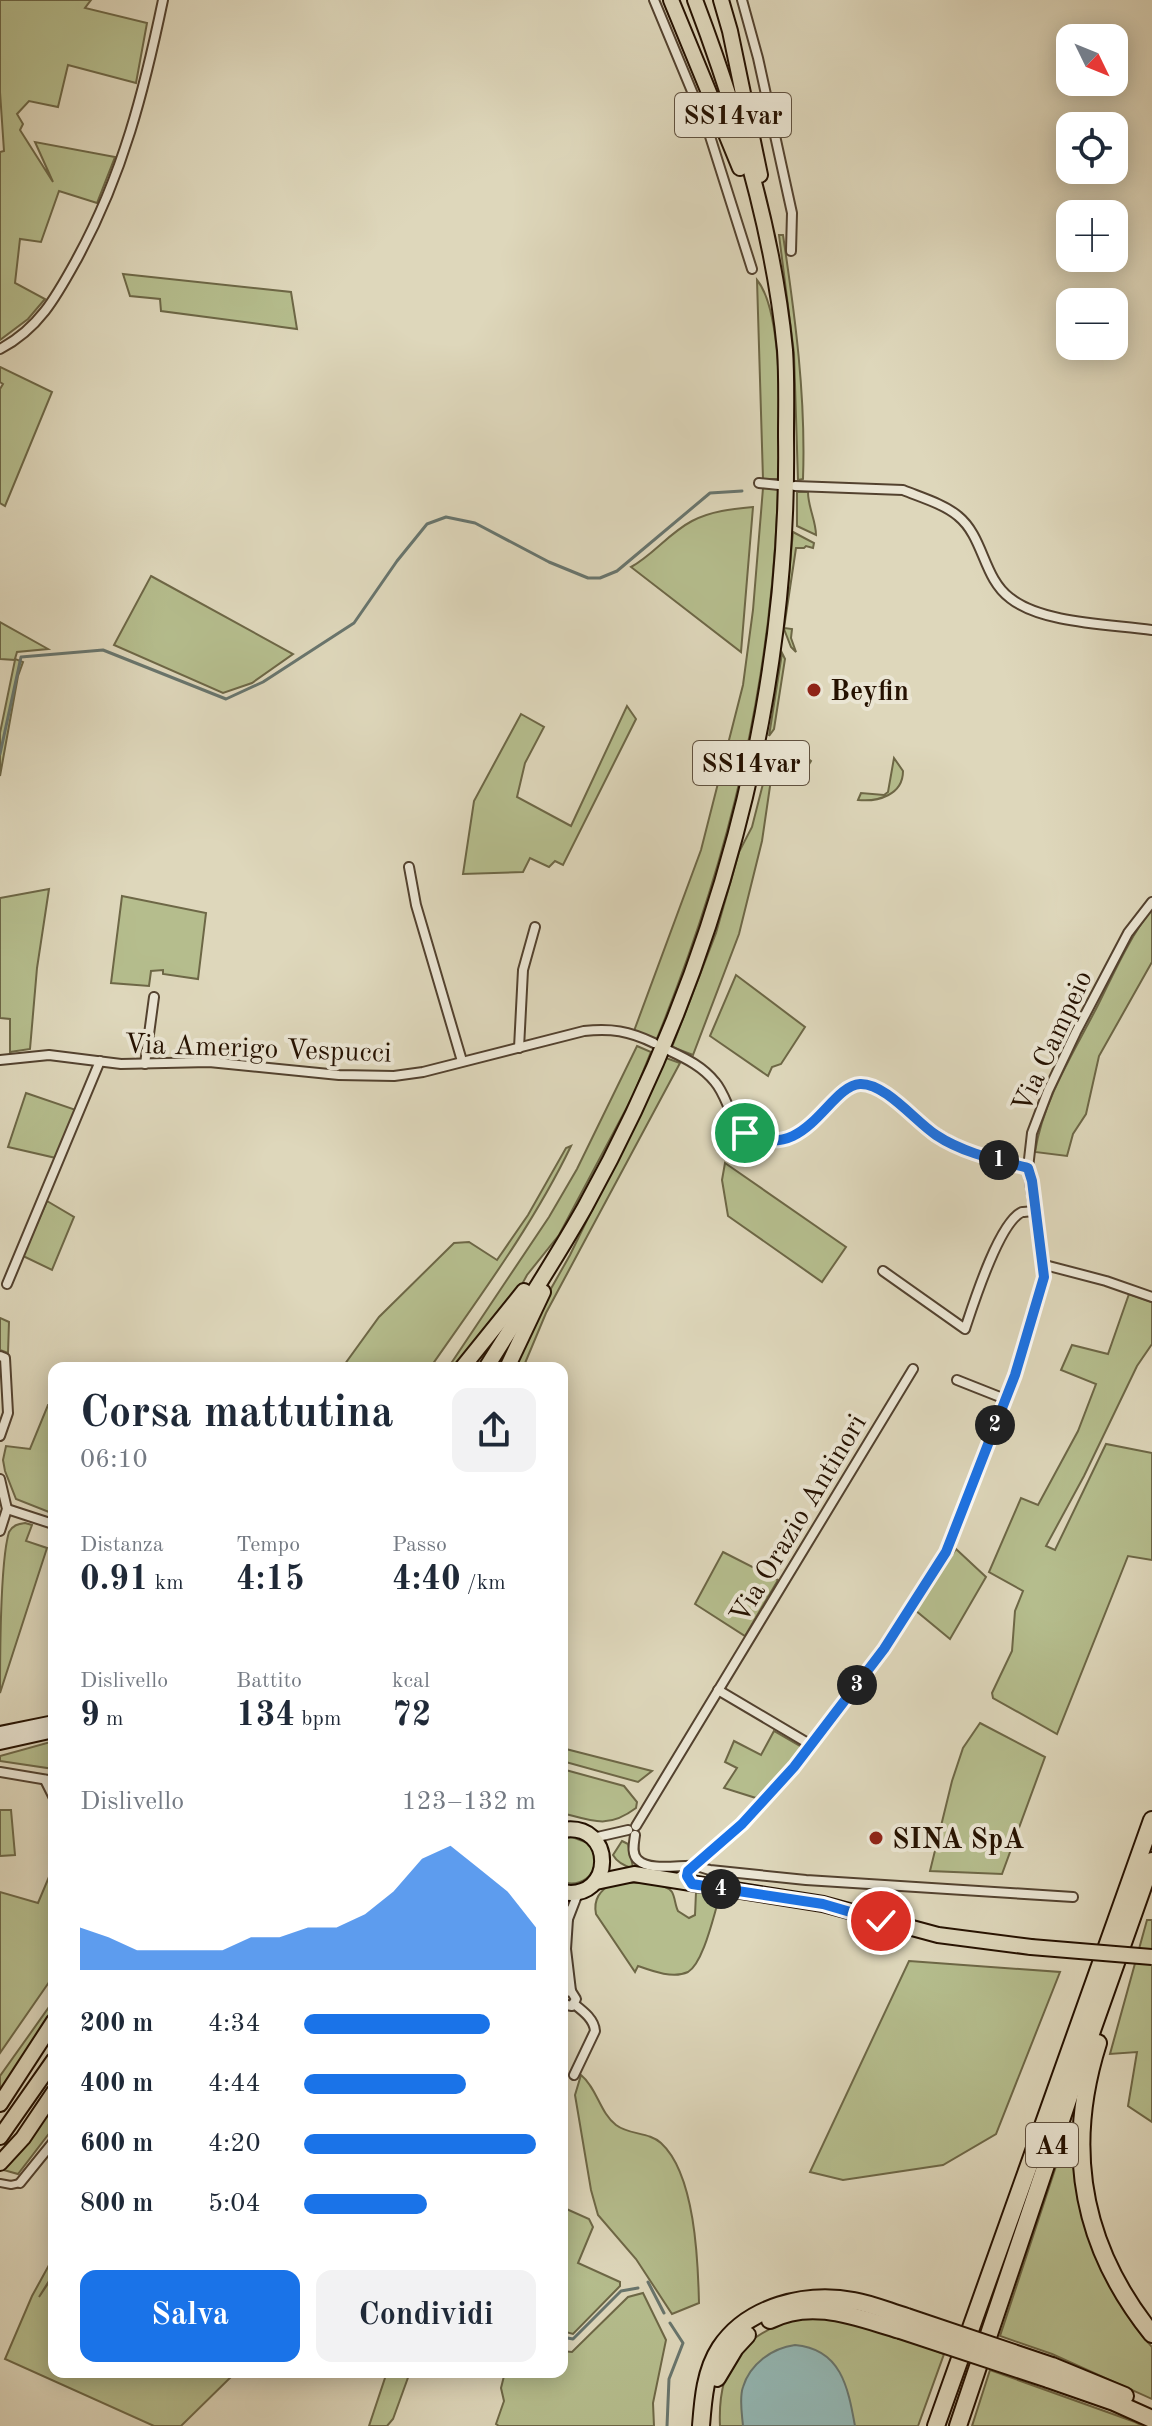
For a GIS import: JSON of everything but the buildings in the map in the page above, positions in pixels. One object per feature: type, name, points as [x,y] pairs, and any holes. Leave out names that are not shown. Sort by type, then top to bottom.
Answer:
[{"type":"highway","name":"A4","points":[[936,2426],[1152,1820]]},
{"type":"highway","name":"A4","points":[[958,2426],[1151,1863]]},
{"type":"highway","points":[[1151,1863],[1147,1896],[1090,2068],[1080,2158],[1095,2236],[1129,2303],[1152,2334]]},
{"type":"highway","points":[[925,2426],[991,2274]]},
{"type":"highway","points":[[701,2426],[707,2376],[720,2348],[754,2317],[798,2299],[852,2300],[904,2324],[1152,2409]]},
{"type":"highway","points":[[711,2426],[711,2393],[719,2371],[744,2337],[775,2317],[817,2309],[904,2324]]},
{"type":"highway","points":[[1050,2372],[1152,2419]]},
{"type":"main road","points":[[671,0],[738,161],[749,201],[765,231]]},
{"type":"main road","name":"SS14var","points":[[490,1362],[584,1209],[663,1044],[691,973],[722,882],[743,806],[776,630],[786,462],[785,353],[777,288],[740,138],[695,0]]},
{"type":"main road","points":[[721,0],[765,197],[765,231]]},
{"type":"main road","points":[[466,1362],[518,1301],[535,1275],[554,1258]]},
{"type":"main road","points":[[510,1362],[550,1279],[554,1258]]},
{"type":"main road","points":[[0,1733],[48,1723]]},
{"type":"main road","points":[[0,1743],[48,1732]]},
{"type":"main road","points":[[568,1830],[580,1830],[593,1838],[611,1863],[634,1874],[674,1881],[692,1873],[938,1935],[1031,1947],[1152,1957]]},
{"type":"main road","points":[[596,1882],[602,1868],[602,1854]]},
{"type":"main road","points":[[568,1892],[578,1893],[596,1882],[634,1874]]},
{"type":"main road","points":[[0,2104],[48,2030]]},
{"type":"main road","points":[[0,2137],[48,2069]]},
{"type":"main road","points":[[0,2163],[34,2124],[48,2102]]},
{"type":"street","points":[[0,349],[26,333],[44,314],[106,204],[138,112],[163,0]]},
{"type":"street","points":[[654,0],[708,130],[752,269]]},
{"type":"street","points":[[742,0],[792,213],[791,251]]},
{"type":"street","points":[[759,483],[779,485]]},
{"type":"street","points":[[795,486],[903,490],[918,496],[958,516],[972,534],[989,573],[1007,597],[1025,608],[1053,616],[1152,630]]},
{"type":"street","points":[[409,867],[416,905],[462,1061]]},
{"type":"street","name":"Via Campeio","points":[[692,1873],[772,1793],[811,1745],[884,1649],[946,1552],[1015,1375],[1040,1291],[1045,1265],[1028,1168],[1032,1133],[1076,1032],[1128,933],[1152,902]]},
{"type":"street","points":[[519,1048],[523,970],[535,927]]},
{"type":"street","points":[[145,1064],[154,997]]},
{"type":"street","name":"Via Amerigo Vespucci","points":[[0,1060],[49,1055],[145,1064],[209,1062],[339,1075],[394,1076],[423,1072],[584,1031],[606,1029],[629,1032],[654,1043]]},
{"type":"street","points":[[670,1051],[693,1063],[716,1083],[737,1123],[745,1133],[754,1137],[781,1138],[796,1134],[819,1118],[853,1085],[864,1084],[884,1093],[952,1145],[1028,1168]]},
{"type":"street","name":"Via Amerigo Vespucci","points":[[7,1284],[100,1061]]},
{"type":"street","points":[[883,1271],[965,1329],[1009,1223],[1023,1212],[1035,1211]]},
{"type":"street","points":[[1045,1265],[1152,1297]]},
{"type":"street","points":[[0,1356],[5,1358],[0,1436]]},
{"type":"street","name":"Via Orazio Antinori","points":[[633,1830],[913,1369]]},
{"type":"street","points":[[957,1380],[1005,1399]]},
{"type":"street","points":[[0,1479],[7,1509],[0,1531]]},
{"type":"street","points":[[7,1509],[48,1522]]},
{"type":"street","points":[[718,1690],[811,1745]]},
{"type":"street","points":[[0,1772],[48,1781]]},
{"type":"street","points":[[593,1838],[633,1830],[633,1850],[640,1862],[692,1873],[710,1870],[806,1880],[1073,1897]]},
{"type":"street","points":[[568,1919],[578,1893]]},
{"type":"street","points":[[568,1992],[576,1997],[574,2004]]},
{"type":"street","points":[[568,2006],[574,2004]]},
{"type":"street","points":[[574,2004],[590,2018],[595,2031],[574,2075]]},
{"type":"street","points":[[0,2183],[20,2183],[48,2148]]},
{"type":"green space","points":[[0,0],[91,0],[85,8],[147,23],[136,83],[68,65],[58,107],[29,101],[17,114],[23,124],[20,130],[53,182],[35,142],[115,157],[97,203],[59,191],[41,242],[20,239],[15,283],[45,299],[28,319],[0,340],[0,152],[4,151],[0,92]]},
{"type":"green space","points":[[779,235],[783,235],[801,387],[803,479],[798,480],[794,353]]},
{"type":"green space","points":[[123,274],[291,292],[297,329],[161,311],[160,299],[130,296]]},
{"type":"green space","points":[[757,280],[766,296],[776,346],[779,479],[763,479]]},
{"type":"green space","points":[[0,367],[52,392],[5,506],[0,503],[0,389],[3,384],[0,382]]},
{"type":"green space","points":[[763,488],[778,489],[767,632],[756,701],[742,770],[705,906],[656,1041],[634,1031],[701,850],[743,685]]},
{"type":"green space","points":[[797,492],[808,492],[816,535],[797,526]]},
{"type":"green space","points":[[753,507],[741,652],[631,567],[692,521],[714,513]]},
{"type":"green space","points":[[793,532],[814,543],[813,548],[796,548],[784,626]]},
{"type":"green space","points":[[151,576],[293,654],[252,683],[223,693],[114,645]]},
{"type":"green space","points":[[0,622],[48,649],[17,652],[15,659],[23,662],[0,776],[0,733],[15,660],[0,659]]},
{"type":"green space","points":[[784,628],[792,629],[791,638],[796,652],[791,647]]},
{"type":"green space","points":[[782,653],[785,659],[774,729],[769,736]]},
{"type":"green space","points":[[627,706],[636,719],[563,865],[555,861],[549,867],[530,858],[523,872],[463,874],[474,801],[521,714],[544,727],[525,763],[517,797],[571,826]]},
{"type":"green space","points":[[786,742],[811,761],[808,766],[792,757],[774,759],[762,841],[739,934],[693,1055],[672,1047],[716,933],[739,852],[752,827],[769,760],[775,746]]},
{"type":"green space","points":[[894,758],[903,771],[899,786],[881,798],[858,800],[861,793],[884,795],[888,792]]},
{"type":"green space","points":[[49,889],[37,968],[30,1049],[10,1052],[10,1019],[0,1018],[0,898]]},
{"type":"green space","points":[[122,896],[206,913],[198,979],[163,974],[163,970],[151,971],[149,986],[111,983]]},
{"type":"green space","points":[[1152,909],[1152,962],[1099,1056],[1086,1114],[1073,1134],[1067,1156],[1035,1152],[1045,1114],[1060,1077],[1129,944]]},
{"type":"green space","points":[[736,975],[805,1027],[781,1064],[772,1067],[768,1076],[710,1036]]},
{"type":"green space","points":[[637,1046],[651,1052],[634,1094],[559,1235],[527,1275],[514,1299],[487,1325],[459,1362],[452,1362],[549,1217],[577,1169]]},
{"type":"green space","points":[[666,1058],[680,1063],[546,1313],[526,1362],[516,1362],[531,1324],[570,1255]]},
{"type":"green space","points":[[26,1093],[76,1110],[56,1158],[8,1147]]},
{"type":"green space","points":[[571,1146],[523,1232],[434,1362],[346,1362],[379,1317],[454,1243],[469,1242],[497,1260],[528,1215],[566,1148]]},
{"type":"green space","points":[[725,1163],[846,1247],[822,1282],[728,1216],[722,1180]]},
{"type":"green space","points":[[47,1201],[74,1217],[52,1270],[23,1256]]},
{"type":"green space","points":[[1129,1294],[1152,1302],[1152,1344],[1137,1366],[1046,1546],[1055,1550],[1106,1444],[1152,1453],[1152,1560],[1128,1556],[1057,1734],[993,1698],[992,1693],[1012,1651],[1015,1611],[1023,1591],[989,1572],[1021,1498],[1038,1505],[1078,1431],[1096,1384],[1061,1370],[1072,1345],[1108,1354]]},
{"type":"green space","points":[[0,1318],[9,1322],[8,1353],[0,1350]]},
{"type":"green space","points":[[48,1405],[48,1512],[16,1499],[5,1471],[3,1460],[6,1446],[30,1449]]},
{"type":"green space","points":[[16,1525],[32,1525],[26,1541],[47,1548],[0,1693],[1,1609],[6,1546],[9,1532]]},
{"type":"green space","points":[[956,1549],[986,1577],[950,1639],[915,1610]]},
{"type":"green space","points":[[723,1552],[778,1580],[745,1636],[695,1604]]},
{"type":"green space","points":[[980,1723],[1045,1757],[1002,1874],[930,1871],[963,1748]]},
{"type":"green space","points":[[774,1731],[805,1749],[756,1798],[724,1788],[737,1768],[725,1762],[734,1741],[761,1755]]},
{"type":"green space","points":[[48,1743],[48,1768],[0,1761],[0,1756]]},
{"type":"green space","points":[[568,1750],[652,1771],[638,1782],[568,1763]]},
{"type":"green space","points":[[568,1771],[624,1786],[637,1802],[636,1808],[617,1819],[592,1820],[568,1814]]},
{"type":"green space","points":[[0,1810],[11,1810],[15,1855],[0,1856]]},
{"type":"green space","points":[[568,1838],[588,1843],[595,1859],[591,1873],[579,1882],[568,1883]]},
{"type":"green space","points":[[622,1841],[628,1844],[633,1867],[674,1873],[640,1870],[624,1865],[613,1855]]},
{"type":"green space","points":[[48,1879],[48,1984],[0,2053],[0,1892],[38,1903]]},
{"type":"green space","points":[[612,1883],[644,1883],[668,1888],[678,1911],[689,1918],[695,1915],[696,1892],[714,1893],[718,1902],[707,1940],[698,1960],[688,1972],[669,1974],[638,1966],[635,1972],[596,1914],[598,1896]]},
{"type":"green space","points":[[1147,1920],[1152,1920],[1152,2122],[1128,2106],[1137,2052],[1110,2054]]},
{"type":"green space","points":[[909,1961],[1060,1972],[996,2134],[943,2165],[843,2180],[810,2172]]},
{"type":"green space","points":[[48,2008],[48,2017],[0,2091],[0,2076]]},
{"type":"green space","points":[[581,2075],[616,2125],[656,2139],[672,2157],[688,2196],[699,2303],[672,2314],[636,2259],[598,2215],[575,2095]]},
{"type":"green space","points":[[48,2109],[48,2135],[18,2174],[0,2169]]},
{"type":"green space","points":[[1067,2133],[1073,2140],[1079,2201],[1096,2254],[1120,2304],[1152,2347],[1152,2399],[1052,2354],[1000,2336]]},
{"type":"green space","points":[[568,2210],[589,2219],[593,2227],[578,2263],[620,2282],[620,2286],[573,2334],[568,2333]]},
{"type":"green space","points":[[48,2267],[48,2283],[39,2297],[48,2284],[48,2378],[230,2378],[181,2426],[154,2426],[5,2359]]},
{"type":"green space","points":[[643,2293],[666,2340],[653,2403],[654,2426],[496,2424],[504,2401],[501,2388],[504,2378],[568,2378],[568,2352],[572,2352],[628,2297]]},
{"type":"green space","points":[[804,2316],[858,2323],[944,2354],[918,2426],[720,2426],[723,2384],[738,2353],[765,2331]]},
{"type":"green space","points":[[990,2370],[1135,2422],[1143,2426],[972,2426]]},
{"type":"green space","points":[[385,2378],[408,2378],[393,2419],[387,2426],[369,2426]]},
{"type":"water","points":[[795,2345],[823,2354],[840,2372],[855,2426],[743,2426],[742,2391],[751,2371],[763,2358]]},
{"type":"waterway","points":[[0,754],[21,657],[103,650],[226,699],[263,682],[354,623],[427,524],[446,517],[475,523],[549,562],[588,578],[600,578],[617,571],[710,493],[742,491]]},
{"type":"waterway","points":[[648,2282],[664,2313]]},
{"type":"waterway","points":[[568,2338],[573,2339],[621,2291],[638,2288]]},
{"type":"waterway","points":[[667,2426],[669,2379],[683,2343],[670,2323]]},
{"type":"place","name":"Beyfin","points":[[814,690]]},
{"type":"place","name":"SINA SpA","points":[[876,1838]]},
{"type":"route","points":[[745,1133],[765,1139],[796,1134],[819,1118],[853,1085],[864,1084],[892,1098],[935,1135],[952,1145],[1028,1168],[1032,1181],[1036,1230],[1045,1265],[1044,1277],[1015,1375],[946,1552],[884,1649],[794,1767],[742,1824],[688,1871],[688,1880],[692,1884],[823,1904],[881,1921]]}]
